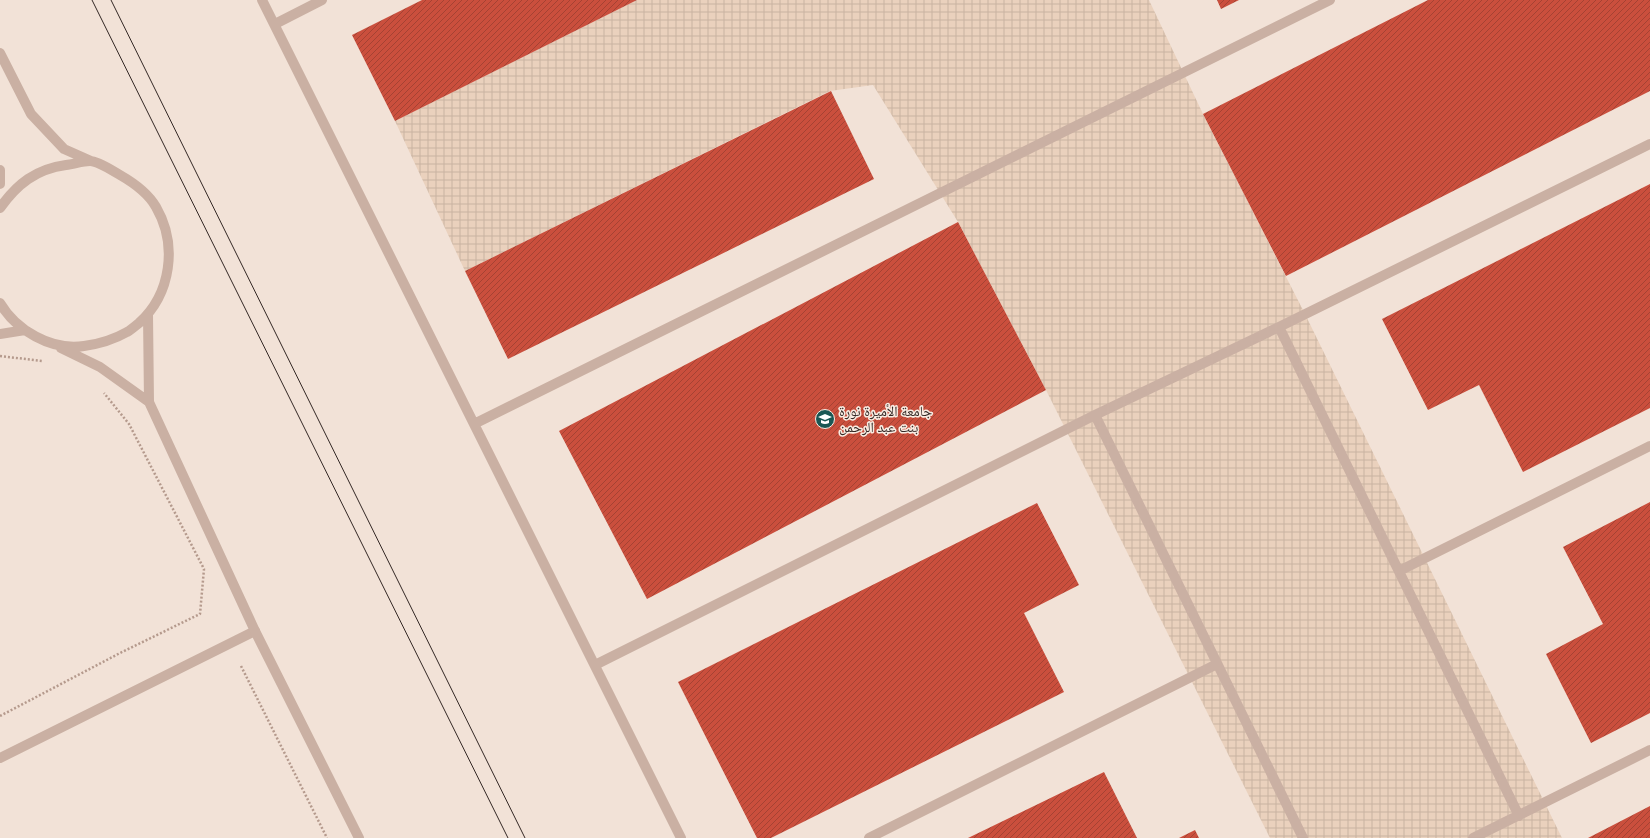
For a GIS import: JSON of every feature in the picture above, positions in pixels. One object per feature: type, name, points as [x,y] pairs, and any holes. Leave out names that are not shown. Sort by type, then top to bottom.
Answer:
[{"type":"street","points":[[262,0],[681,838]]},
{"type":"street","points":[[274,24],[322,0]]},
{"type":"street","points":[[474,424],[1330,0]]},
{"type":"street","points":[[0,53],[31,114],[64,149],[112,170],[137,184],[156,206],[167,233],[169,261],[163,290],[148,315],[128,332],[104,343],[78,347],[52,343]]},
{"type":"street","points":[[595,665],[1095,416],[1650,144]]},
{"type":"street","points":[[0,208],[12,192],[33,176],[57,166],[91,161]]},
{"type":"street","points":[[0,170],[0,184]]},
{"type":"street","points":[[0,303],[6,314],[25,330],[100,367],[149,402]]},
{"type":"street","points":[[148,315],[149,402],[255,631],[359,838]]},
{"type":"street","points":[[1278,327],[1519,816]]},
{"type":"street","points":[[0,334],[25,330]]},
{"type":"street","points":[[1095,416],[1303,838]]},
{"type":"street","points":[[1399,571],[1650,446]]},
{"type":"street","points":[[0,758],[255,631]]},
{"type":"street","points":[[869,838],[1217,664]]},
{"type":"street","points":[[1473,838],[1650,750]]},
{"type":"path","points":[[0,356],[44,361]]},
{"type":"path","points":[[0,716],[122,652],[200,614],[204,569],[129,424],[100,389]]},
{"type":"path","points":[[242,666],[327,838]]},
{"type":"shaded area","points":[[637,0],[1149,0],[1203,114],[1305,314],[1562,838],[1270,838],[1046,390],[958,222],[873,85],[830,91],[465,271],[395,121]]},
{"type":"building","points":[[422,0],[637,0],[395,121],[352,35]]},
{"type":"building","points":[[1217,0],[1239,0],[1221,9]]},
{"type":"building","points":[[1428,0],[1650,0],[1650,91],[1286,276],[1203,114]]},
{"type":"building","points":[[831,91],[874,179],[508,359],[465,271]]},
{"type":"building","points":[[1650,184],[1650,408],[1523,472],[1479,385],[1428,410],[1382,319]]},
{"type":"building","points":[[958,222],[1046,390],[647,599],[559,431]]},
{"type":"building","points":[[1650,502],[1650,713],[1591,743],[1546,654],[1603,624],[1563,547]]},
{"type":"building","points":[[1037,503],[1079,585],[1024,613],[1064,692],[771,838],[757,838],[678,682]]},
{"type":"building","points":[[1104,772],[1137,838],[968,838]]},
{"type":"building","points":[[1650,806],[1650,838],[1588,838]]},
{"type":"building","points":[[1195,830],[1199,838],[1179,838]]},
{"type":"tram line","points":[[92,0],[508,838]]},
{"type":"tram line","points":[[111,0],[525,838]]},
{"type":"place","name":"جامعة الأميرة نورة بنت عبد الرحمن","points":[[825,419]]}]
